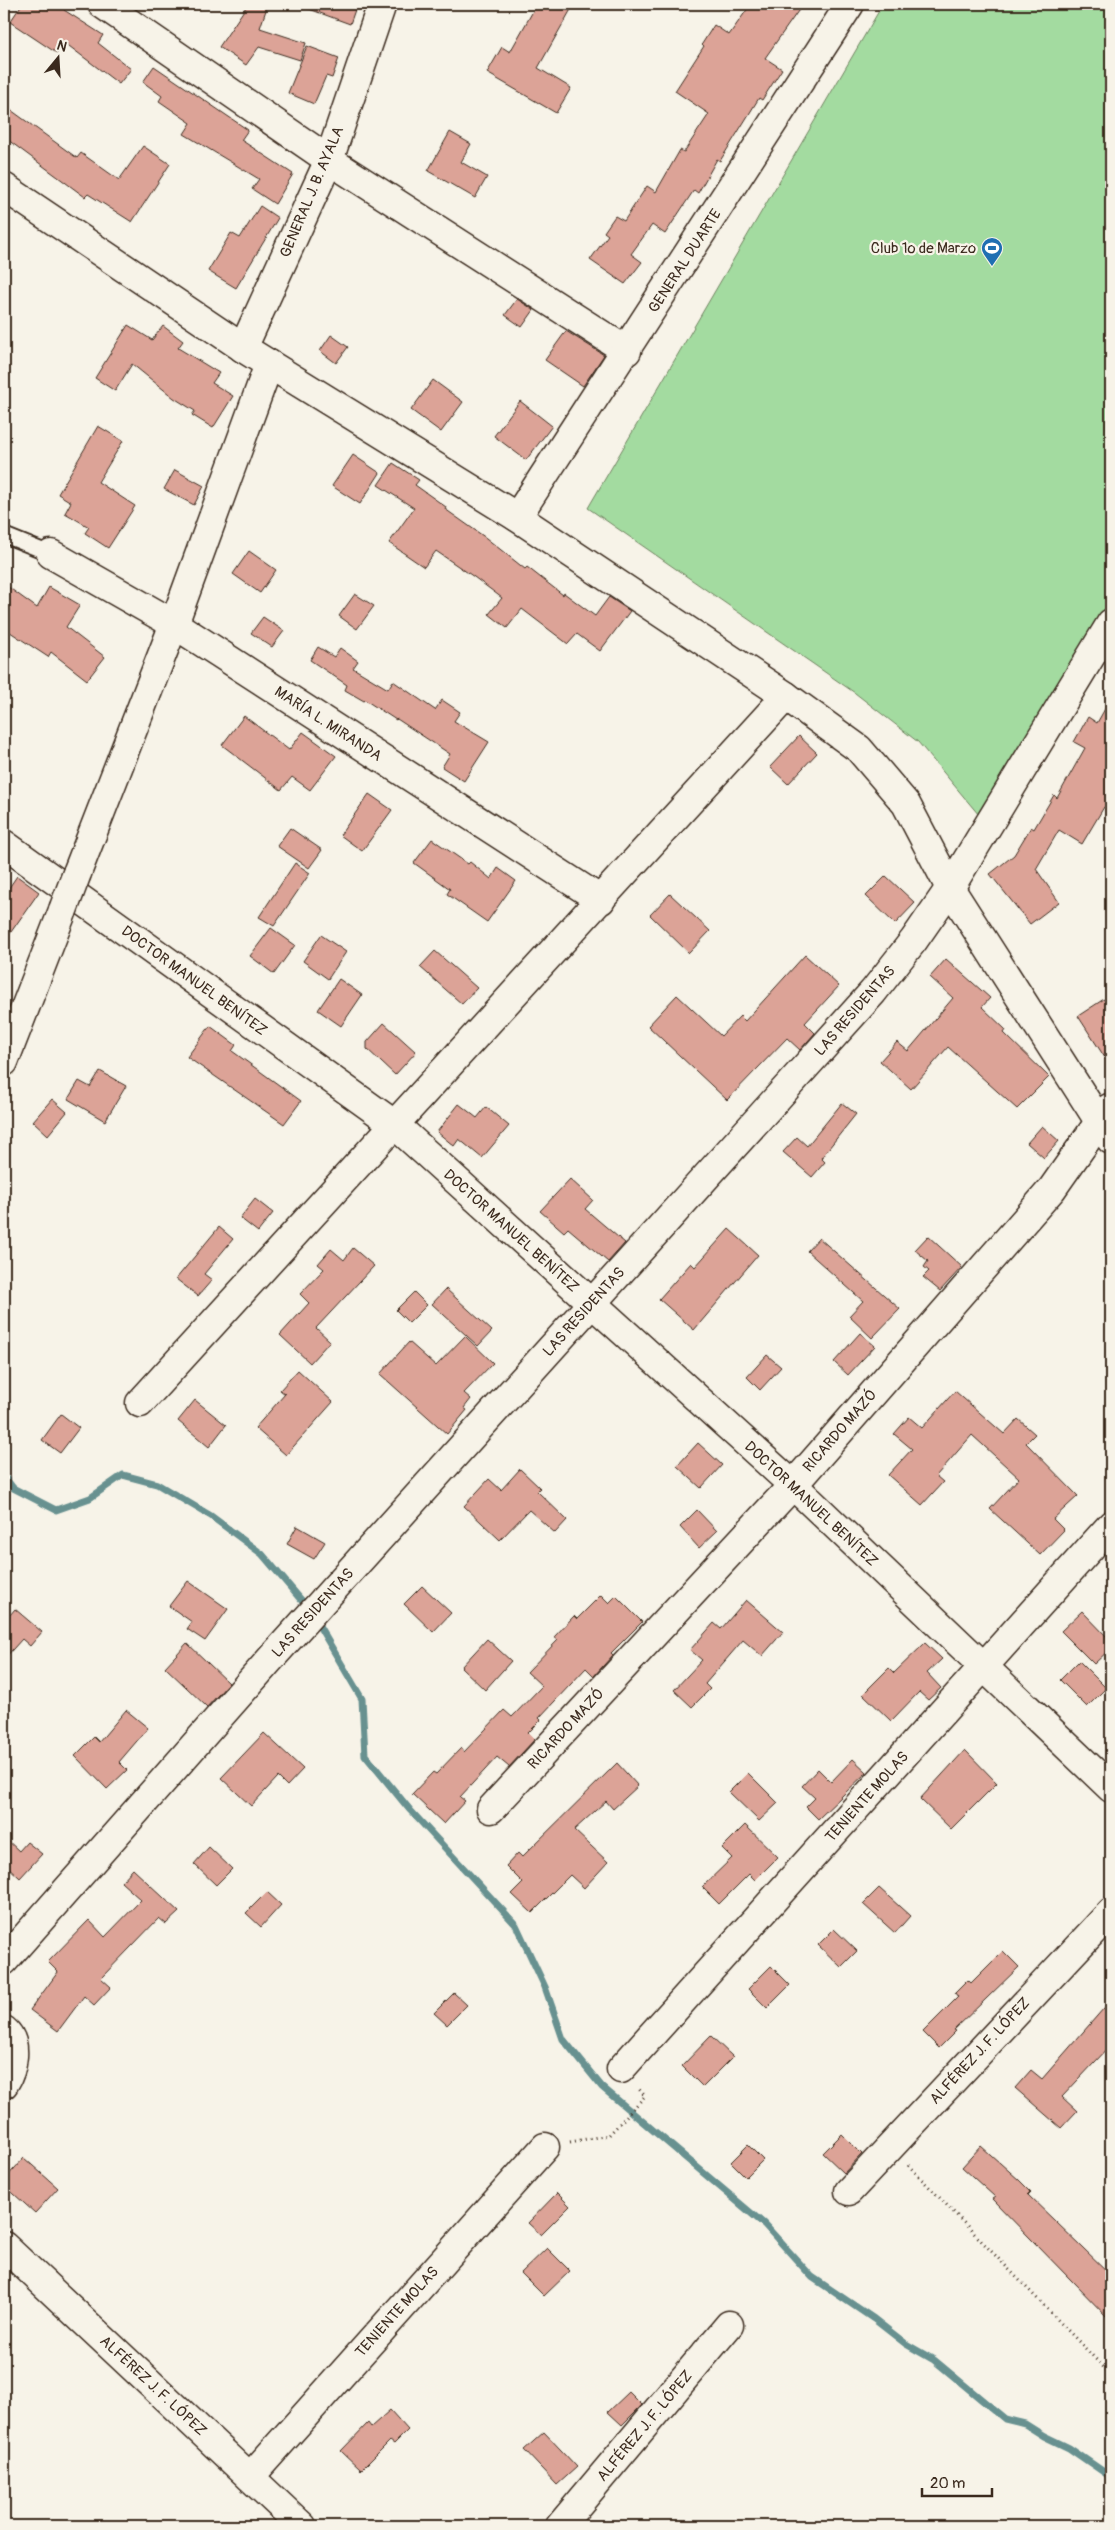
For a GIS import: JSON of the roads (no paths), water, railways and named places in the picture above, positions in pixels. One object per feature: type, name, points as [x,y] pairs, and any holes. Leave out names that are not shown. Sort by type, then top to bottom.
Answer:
[{"type":"street","points":[[102,4],[329,160],[627,351]]},
{"type":"street","name":"GENERAL J. B. AYALA","points":[[243,348],[329,160],[382,4]]},
{"type":"street","name":"GENERAL DUARTE","points":[[517,517],[627,351],[850,4]]},
{"type":"street","points":[[4,187],[243,348],[517,517],[786,696],[859,749],[906,804],[950,888],[1108,1122]]},
{"type":"street","points":[[4,1062],[174,624],[269,364]]},
{"type":"street","name":"MARÍA L. MIRANDA","points":[[51,554],[174,624],[601,900]]},
{"type":"street","name":"LAS RESIDENTAS","points":[[4,1961],[274,1655],[873,992],[914,940],[950,888],[1107,638]]},
{"type":"street","points":[[140,1403],[786,696]]},
{"type":"street","name":"DOCTOR MANUEL BENÍTEZ","points":[[4,844],[394,1124],[793,1485],[1111,1788]]},
{"type":"street","name":"RICARDO MAZÓ","points":[[490,1809],[793,1485],[1052,1189],[1108,1122]]},
{"type":"street","name":"TENIENTE MOLAS","points":[[621,2069],[1111,1525]]},
{"type":"street","name":"ALFÉREZ J. F. LÓPEZ","points":[[849,2191],[1111,1912]]},
{"type":"street","points":[[4,2030],[7,2033],[14,2055],[9,2077],[4,2084]]},
{"type":"street","name":"TENIENTE MOLAS","points":[[250,2477],[544,2147]]},
{"type":"street","name":"ALFÉREZ J. F. LÓPEZ","points":[[4,2246],[302,2526]]},
{"type":"street","name":"ALFÉREZ J. F. LÓPEZ","points":[[560,2526],[730,2325]]},
{"type":"lane","points":[[4,536],[51,554]]},
{"type":"waterway","points":[[4,1476],[13,1488],[56,1510],[90,1498],[123,1475],[157,1484],[211,1516],[262,1554],[308,1608]]},
{"type":"waterway","points":[[315,1619],[362,1699],[365,1755],[410,1810],[516,1925],[545,1987],[563,2039],[602,2087],[764,2224],[812,2277],[874,2319],[906,2344],[934,2360],[1005,2419],[1025,2424],[1069,2448],[1111,2477]]},
{"type":"place","name":"Club 1º de Marzo","points":[[992,267]]}]
